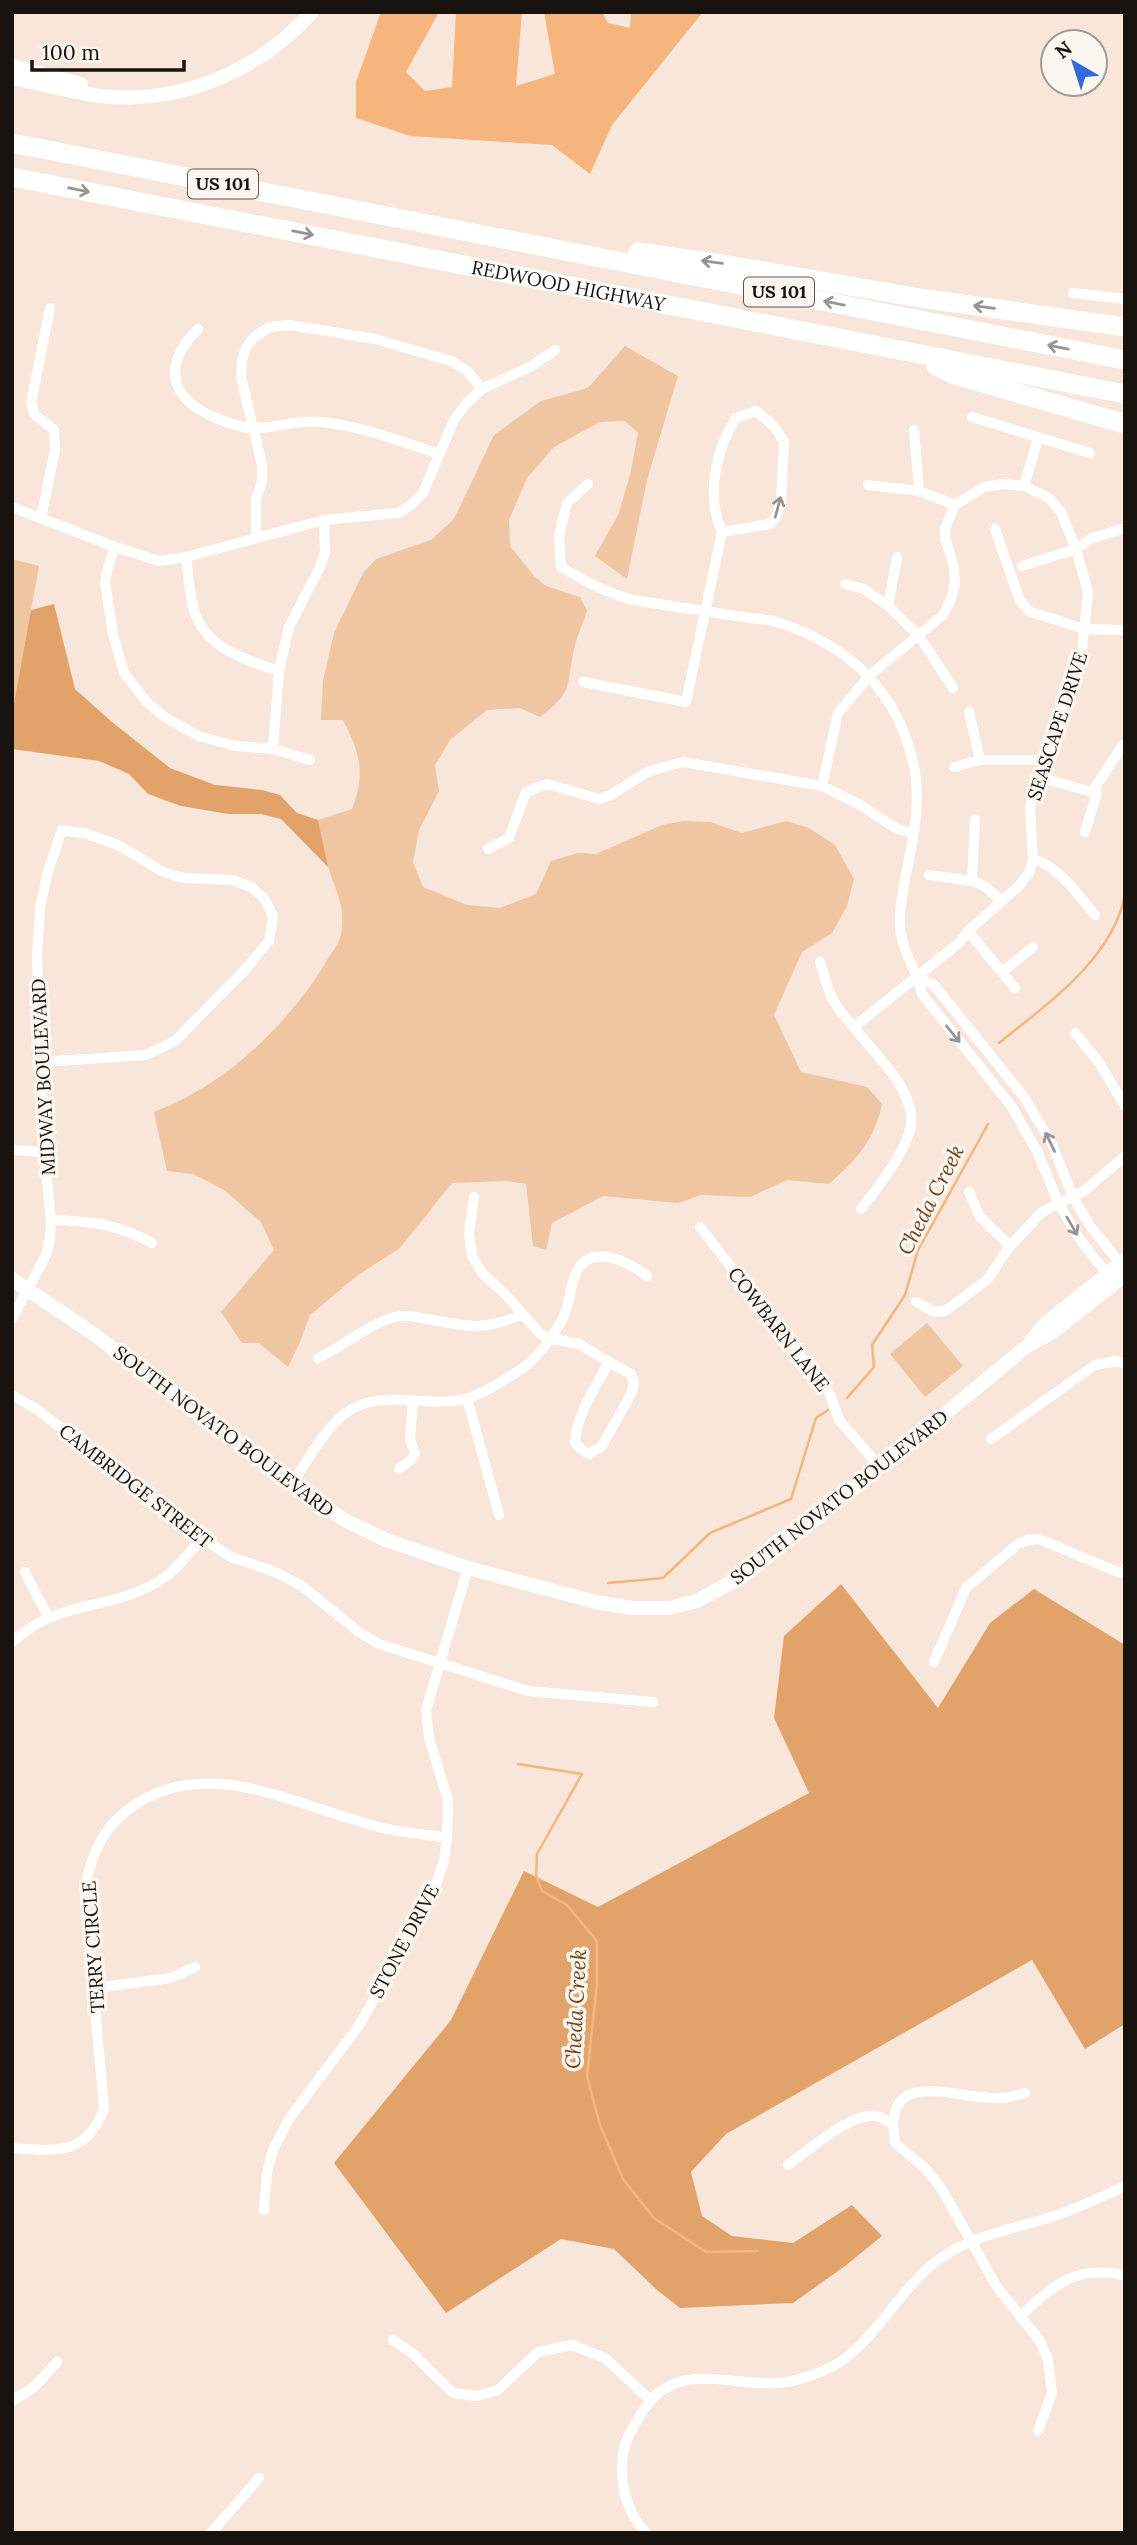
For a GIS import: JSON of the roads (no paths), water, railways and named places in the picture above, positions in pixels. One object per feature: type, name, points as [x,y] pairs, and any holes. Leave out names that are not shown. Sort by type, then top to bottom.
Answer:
[{"type":"highway","name":"REDWOOD HIGHWAY","points":[[12,143],[1125,360]]},
{"type":"highway","name":"REDWOOD HIGHWAY","points":[[12,177],[1125,394]]},
{"type":"highway","points":[[434,225],[728,265],[920,298],[1125,327]]},
{"type":"highway","points":[[910,353],[952,374],[1125,424]]},
{"type":"main road","points":[[12,78],[103,96],[172,93],[228,75],[281,43],[312,12]]},
{"type":"main road","points":[[12,66],[133,96]]},
{"type":"main road","name":"SOUTH NOVATO BOULEVARD","points":[[1026,1347],[1046,1322],[1107,1274],[1124,1270]]},
{"type":"main road","name":"SOUTH NOVATO BOULEVARD","points":[[12,1279],[95,1335],[292,1484],[346,1521],[386,1540],[468,1568],[596,1602],[631,1608],[669,1608],[696,1601],[743,1576],[1026,1347],[1054,1332],[1124,1270]]},
{"type":"street","points":[[1073,293],[1125,299]]},
{"type":"street","points":[[41,518],[55,450],[54,430],[35,415],[31,403],[50,308]]},
{"type":"street","points":[[256,538],[256,500],[262,481],[262,465],[241,377],[242,360],[246,347],[254,337],[269,327],[290,325],[375,339],[454,362],[468,372],[482,390]]},
{"type":"street","points":[[198,329],[185,342],[174,369],[176,383],[184,398],[197,411],[237,426],[255,428],[319,422],[362,429],[439,454]]},
{"type":"street","points":[[12,507],[159,561],[186,557],[324,520],[379,516],[404,509],[423,493],[454,419],[466,404],[482,390],[530,367],[555,350]]},
{"type":"street","points":[[583,682],[686,702],[722,532],[715,517],[712,498],[723,438],[736,418],[756,411],[775,426],[784,442],[781,503],[775,519],[770,524],[722,532]]},
{"type":"street","points":[[972,417],[1090,453]]},
{"type":"street","points":[[914,430],[919,491]]},
{"type":"street","points":[[822,786],[838,713],[869,676],[943,615],[955,584],[945,528],[955,505],[984,487],[1002,484],[1024,486],[1038,439]]},
{"type":"street","points":[[588,484],[567,503],[559,536],[561,567],[594,586],[625,598],[779,623],[832,646],[869,676],[901,722],[910,746],[918,806],[900,915],[905,955],[918,977],[922,994],[1026,1128],[1059,1204],[1078,1237],[1107,1274]]},
{"type":"street","points":[[868,485],[919,491],[955,505]]},
{"type":"street","name":"SEASCAPE DRIVE","points":[[1024,486],[1049,498],[1061,512],[1076,549],[1088,592],[1081,660],[1043,760],[1030,808],[1033,859]]},
{"type":"street","points":[[273,749],[279,671],[289,627],[325,552],[324,520]]},
{"type":"street","points":[[1022,566],[1076,549],[1092,538],[1125,528]]},
{"type":"street","points":[[995,529],[1020,601],[1030,612],[1085,629],[1125,630]]},
{"type":"street","points":[[115,547],[105,583],[113,634],[124,673],[135,688],[163,716],[198,736],[236,746],[273,749],[310,760]]},
{"type":"street","points":[[186,557],[193,606],[205,632],[234,655],[279,671]]},
{"type":"street","points":[[888,606],[897,557]]},
{"type":"street","points":[[845,584],[864,589],[888,606],[919,636],[953,688]]},
{"type":"street","points":[[969,712],[979,760]]},
{"type":"street","points":[[1092,792],[1123,745]]},
{"type":"street","points":[[954,767],[979,760],[1043,760]]},
{"type":"street","points":[[488,849],[509,838],[526,792],[547,783],[599,799],[611,795],[647,772],[683,762],[822,786],[860,805],[897,829],[914,833]]},
{"type":"street","points":[[1038,778],[1097,793],[1085,832]]},
{"type":"street","points":[[972,881],[975,820]]},
{"type":"street","name":"MIDWAY BOULEVARD","points":[[12,1318],[46,1255],[51,1220],[44,1152],[43,1062],[37,956],[40,908],[48,871],[62,830],[87,834],[120,846],[163,872],[183,878],[233,880],[251,887],[264,898],[273,916],[269,941],[244,971],[175,1041],[146,1055],[43,1062]]},
{"type":"street","points":[[854,1027],[959,943],[968,931],[1019,886],[1029,873],[1033,859],[1054,869],[1095,915]]},
{"type":"street","points":[[929,875],[972,881],[985,886],[1001,901]]},
{"type":"street","points":[[968,931],[1015,988]]},
{"type":"street","points":[[1002,972],[1033,947]]},
{"type":"street","points":[[820,962],[832,998],[901,1087],[911,1110],[911,1126],[904,1146],[861,1209]]},
{"type":"street","points":[[918,977],[934,985],[1024,1097],[1052,1144],[1073,1197],[1091,1227],[1124,1270]]},
{"type":"street","points":[[1075,1033],[1098,1061],[1125,1107]]},
{"type":"street","points":[[12,1150],[44,1152]]},
{"type":"street","points":[[915,1302],[934,1312],[945,1311],[987,1280],[1010,1246],[1042,1212],[1084,1191],[1125,1156]]},
{"type":"street","points":[[969,1192],[980,1217],[1010,1246]]},
{"type":"street","points":[[474,1197],[469,1232],[472,1256],[482,1273],[505,1294],[540,1334],[548,1339],[579,1344],[631,1374],[634,1382],[632,1392],[603,1446],[589,1454],[575,1443],[575,1433],[609,1362]]},
{"type":"street","points":[[51,1220],[88,1221],[129,1230],[152,1243]]},
{"type":"street","name":"COWBARN LANE","points":[[700,1227],[830,1394],[839,1420],[880,1467]]},
{"type":"street","points":[[292,1484],[331,1427],[360,1404],[380,1400],[442,1401],[467,1398],[505,1380],[531,1362],[562,1321],[577,1272],[584,1263],[596,1257],[612,1257],[632,1264],[647,1276]]},
{"type":"street","points":[[318,1358],[393,1318],[410,1316],[470,1326],[495,1325],[523,1314]]},
{"type":"street","points":[[991,1438],[1095,1365],[1116,1361],[1125,1364]]},
{"type":"street","name":"CAMBRIDGE STREET","points":[[12,1395],[38,1410],[202,1538],[231,1557],[273,1571],[302,1586],[359,1632],[379,1644],[528,1691],[653,1702]]},
{"type":"street","points":[[467,1398],[499,1515]]},
{"type":"street","points":[[399,1469],[415,1454],[410,1439],[413,1400]]},
{"type":"street","points":[[12,1642],[48,1617],[69,1609],[131,1594],[157,1583],[175,1569],[202,1538]]},
{"type":"street","points":[[934,1662],[966,1588],[1018,1544],[1040,1539],[1123,1572]]},
{"type":"street","name":"STONE DRIVE","points":[[264,2210],[267,2173],[273,2150],[289,2119],[360,2024],[434,1890],[444,1861],[448,1800],[429,1738],[426,1710],[468,1568]]},
{"type":"street","points":[[25,1572],[48,1617]]},
{"type":"street","name":"TERRY CIRCLE","points":[[12,2148],[50,2151],[67,2149],[80,2144],[99,2123],[104,2108],[85,1896],[90,1862],[103,1837],[117,1819],[136,1803],[152,1794],[179,1785],[210,1781],[237,1784],[380,1828],[447,1838]]},
{"type":"street","points":[[95,1988],[171,1978],[195,1967]]},
{"type":"street","points":[[1025,2093],[1002,2098],[922,2090],[907,2095],[894,2108],[891,2123],[895,2143],[925,2168],[941,2188],[997,2287],[1040,2341],[1048,2360],[1052,2393],[1038,2431]]},
{"type":"street","points":[[788,2165],[834,2132],[860,2118],[878,2115],[891,2123]]},
{"type":"street","points":[[646,2533],[624,2496],[621,2468],[625,2442],[649,2399],[667,2386],[694,2377],[779,2383],[818,2373],[843,2360],[934,2263],[971,2241],[1053,2216],[1125,2186]]},
{"type":"street","points":[[1021,2315],[1073,2275],[1105,2271],[1125,2275]]},
{"type":"street","points":[[393,2340],[412,2353],[453,2393],[477,2396],[498,2390],[538,2352],[572,2345],[605,2358],[649,2399]]},
{"type":"street","points":[[12,2401],[34,2387],[57,2362]]},
{"type":"street","points":[[211,2533],[259,2478]]},
{"type":"waterway","name":"Cheda Creek","points":[[999,1043],[1057,996],[1092,960],[1107,940],[1125,895]]},
{"type":"waterway","name":"Cheda Creek","points":[[847,1398],[874,1367],[872,1345],[905,1295],[918,1250],[988,1124]]},
{"type":"waterway","name":"Cheda Creek","points":[[608,1583],[663,1578],[710,1533],[791,1499],[816,1418],[828,1410]]},
{"type":"waterway","name":"Cheda Creek","points":[[518,1764],[582,1774],[537,1854],[536,1875],[542,1891],[567,1905],[597,1941],[597,1984],[587,2076],[600,2125],[623,2179],[654,2218],[706,2252],[758,2251]]}]
